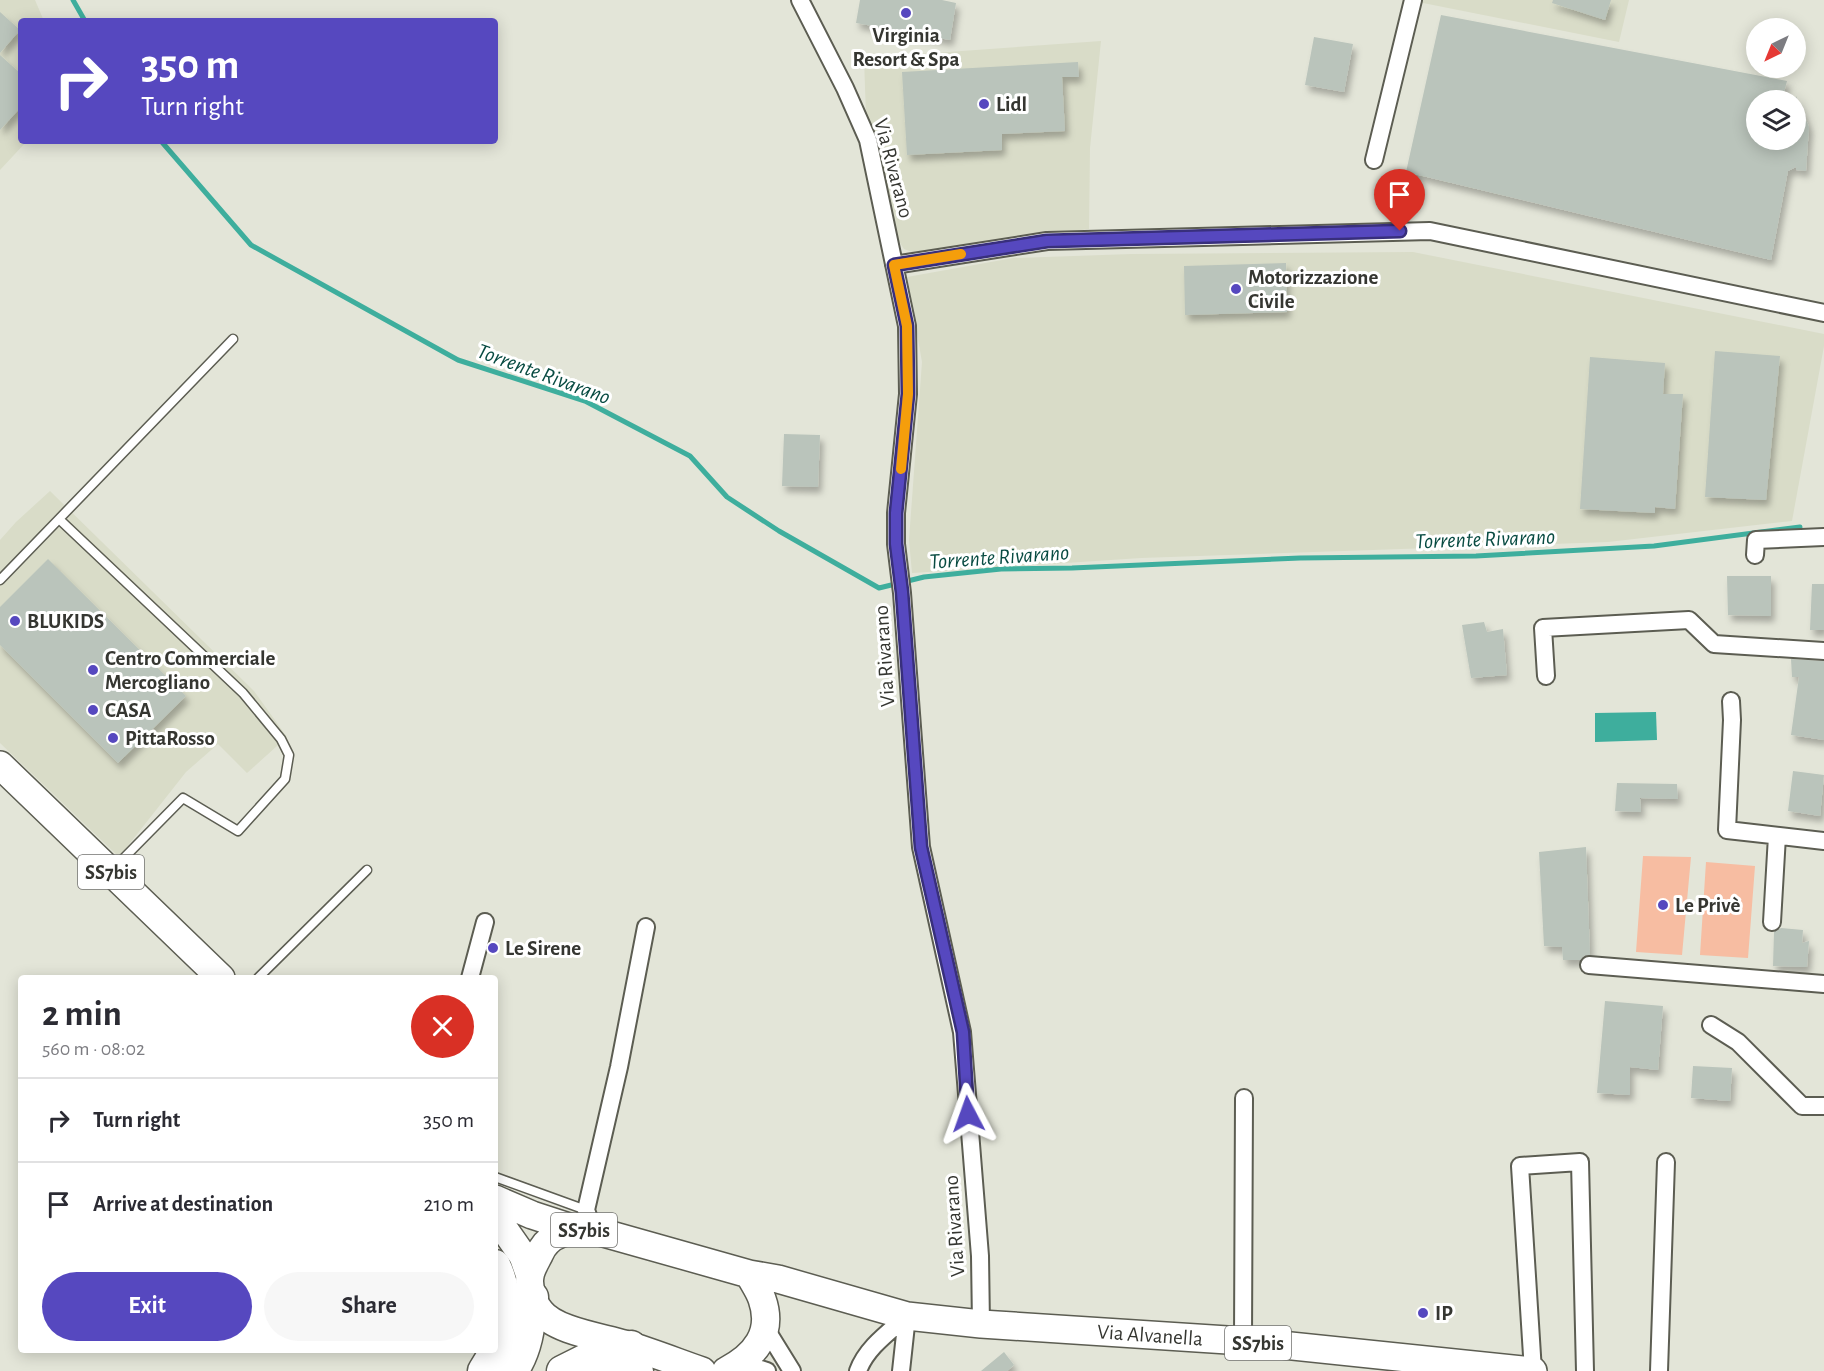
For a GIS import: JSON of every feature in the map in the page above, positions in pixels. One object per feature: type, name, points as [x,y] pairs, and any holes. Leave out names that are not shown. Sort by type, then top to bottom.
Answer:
[{"type":"highway","points":[[498,1274],[504,1293],[502,1327],[498,1343]]},
{"type":"highway","points":[[513,1371],[522,1357],[527,1342],[531,1287]]},
{"type":"highway","points":[[483,1371],[493,1353]]},
{"type":"highway","points":[[562,1371],[586,1359],[634,1359]]},
{"type":"highway","points":[[588,1371],[634,1359]]},
{"type":"main road","name":"SS7bis","points":[[0,765],[216,975]]},
{"type":"main road","name":"SS7bis","points":[[498,1200],[532,1215],[586,1223],[749,1274],[778,1279],[841,1298]]},
{"type":"main road","name":"SS7bis","points":[[498,1220],[523,1256],[539,1310],[547,1318],[634,1359],[702,1371]]},
{"type":"main road","name":"SS7bis","points":[[531,1287],[542,1247],[558,1234],[586,1223]]},
{"type":"main road","points":[[734,1367],[754,1351],[766,1322],[762,1298],[749,1274]]},
{"type":"main road","name":"SS7bis","points":[[766,1322],[790,1302],[841,1298]]},
{"type":"main road","name":"Via Alvanella","points":[[841,1298],[907,1316],[981,1324],[1243,1341],[1533,1371]]},
{"type":"street","name":"Via Rivarano","points":[[800,0],[845,88],[868,140],[907,326],[908,394],[896,513],[896,544],[902,592],[921,847],[963,1032],[980,1256],[981,1324]]},
{"type":"street","points":[[1374,160],[1413,0]]},
{"type":"street","points":[[894,265],[1047,241],[1430,231],[1824,313]]},
{"type":"street","points":[[1755,555],[1756,540],[1824,537]]},
{"type":"street","points":[[1546,676],[1543,628],[1689,620],[1714,644],[1824,651]]},
{"type":"street","points":[[1731,701],[1727,830],[1824,841]]},
{"type":"street","points":[[1772,922],[1777,837]]},
{"type":"street","points":[[471,975],[485,922]]},
{"type":"street","points":[[586,1223],[646,927]]},
{"type":"street","points":[[1589,965],[1824,984]]},
{"type":"street","points":[[1711,1025],[1737,1042],[1802,1106],[1824,1106]]},
{"type":"street","points":[[1243,1341],[1244,1098]]},
{"type":"street","name":"Via Alvanella","points":[[1533,1371],[1520,1167],[1580,1162],[1585,1371]]},
{"type":"street","points":[[1659,1371],[1666,1162]]},
{"type":"street","points":[[858,1371],[862,1359],[907,1316]]},
{"type":"street","points":[[901,1371],[907,1316]]},
{"type":"street","points":[[766,1322],[792,1371]]},
{"type":"street","points":[[734,1367],[767,1371]]},
{"type":"lane","points":[[0,580],[233,339]]},
{"type":"lane","points":[[59,519],[243,693],[281,739],[290,755],[285,779],[238,831],[183,798],[111,872]]},
{"type":"lane","points":[[261,975],[367,870]]},
{"type":"lane","points":[[498,1179],[586,1223]]},
{"type":"shaded area","points":[[0,0],[35,0],[43,18],[18,18],[18,144],[24,144],[0,170]]},
{"type":"shaded area","points":[[1419,0],[1629,0],[1619,42],[1418,2]]},
{"type":"shaded area","points":[[1101,41],[1090,148],[1089,229],[912,252],[904,249],[895,235],[866,116],[864,58]]},
{"type":"shaded area","points":[[1413,252],[1824,334],[1824,346],[1792,521],[1608,542],[1141,558],[912,573],[909,540],[922,362],[907,277],[1013,258],[1132,254]]},
{"type":"shaded area","points":[[50,491],[254,691],[287,737],[247,773],[218,744],[186,772],[119,857],[0,743],[0,540]]},
{"type":"shaded area","name":"Le Privè","points":[[1643,856],[1691,857],[1682,955],[1636,952]]},
{"type":"shaded area","name":"Le Privè","points":[[1706,862],[1755,866],[1748,958],[1700,955]]},
{"type":"water","points":[[1656,712],[1657,740],[1595,742],[1595,713]]},
{"type":"building","name":"Virginia Resort & Spa","points":[[860,0],[942,0],[956,3],[950,40],[856,23]]},
{"type":"building","points":[[1553,0],[1611,0],[1605,20],[1552,3]]},
{"type":"building","points":[[0,12],[18,28],[18,32],[0,53]]},
{"type":"building","points":[[1441,15],[1746,73],[1746,78],[1771,78],[1787,81],[1785,90],[1746,90],[1746,150],[1806,150],[1806,120],[1809,127],[1806,171],[1796,170],[1796,167],[1788,171],[1771,260],[1406,172]]},
{"type":"building","points":[[1314,37],[1353,44],[1344,92],[1305,85]]},
{"type":"building","points":[[0,55],[18,71],[18,110],[0,130]]},
{"type":"building","name":"Lidl","points":[[1078,62],[1079,77],[1062,77],[1065,131],[1002,134],[1002,150],[907,155],[902,72]]},
{"type":"building","name":"Motorizzazione Civile","points":[[1286,263],[1287,312],[1185,315],[1184,266]]},
{"type":"building","points":[[1715,351],[1780,356],[1766,500],[1705,497]]},
{"type":"building","points":[[1590,357],[1665,363],[1663,394],[1683,394],[1675,509],[1655,507],[1655,513],[1580,509]]},
{"type":"building","points":[[784,434],[820,435],[818,487],[782,486]]},
{"type":"building","name":"Centro Commerciale Mercogliano","points":[[48,559],[186,696],[118,763],[0,645],[0,607]]},
{"type":"building","points":[[1727,576],[1771,576],[1771,616],[1728,615]]},
{"type":"building","points":[[1812,584],[1824,584],[1824,630],[1810,630]]},
{"type":"building","points":[[1484,622],[1487,632],[1503,629],[1507,675],[1471,678],[1462,625]]},
{"type":"building","points":[[1791,659],[1824,661],[1824,740],[1791,735],[1799,677],[1792,677]]},
{"type":"building","points":[[1793,771],[1824,775],[1820,816],[1788,811]]},
{"type":"building","points":[[1617,783],[1677,784],[1678,799],[1640,798],[1641,812],[1615,811]]},
{"type":"building","points":[[1586,847],[1590,955],[1580,960],[1563,960],[1562,947],[1544,946],[1539,852]]},
{"type":"building","points":[[1781,928],[1803,930],[1802,943],[1809,941],[1807,967],[1773,966],[1774,932]]},
{"type":"building","points":[[1605,1001],[1663,1006],[1658,1070],[1630,1067],[1630,1095],[1597,1093]]},
{"type":"building","points":[[1693,1066],[1732,1068],[1730,1101],[1691,1098]]},
{"type":"building","points":[[1004,1352],[1014,1365],[1007,1371],[981,1371]]},
{"type":"waterway","name":"Torrente Rivarano","points":[[73,0],[83,18]]},
{"type":"waterway","name":"Torrente Rivarano","points":[[164,144],[251,245],[458,360],[585,401],[690,456],[727,497],[779,531],[879,588],[924,577],[1001,569],[1300,558],[1476,556],[1654,546],[1800,527]]},
{"type":"slow traffic","points":[[901,469],[908,394],[907,326],[894,265],[961,254]]},
{"type":"place","name":"Virginia Resort & Spa","points":[[906,13]]},
{"type":"place","name":"Lidl","points":[[984,104]]},
{"type":"place","name":"Motorizzazione Civile","points":[[1236,289]]},
{"type":"place","name":"BLUKIDS","points":[[15,621]]},
{"type":"place","name":"Centro Commerciale Mercogliano","points":[[93,670]]},
{"type":"place","name":"CASA","points":[[93,710]]},
{"type":"place","name":"PittaRosso","points":[[113,738]]},
{"type":"place","name":"Le Privè","points":[[1663,905]]},
{"type":"place","name":"Le Sirene","points":[[493,948]]},
{"type":"place","name":"IP","points":[[1423,1313]]},
{"type":"route","points":[[968,1114],[963,1032],[921,847],[902,592],[896,544],[896,513],[908,394],[907,326],[894,265],[1047,241],[1400,231]]}]
